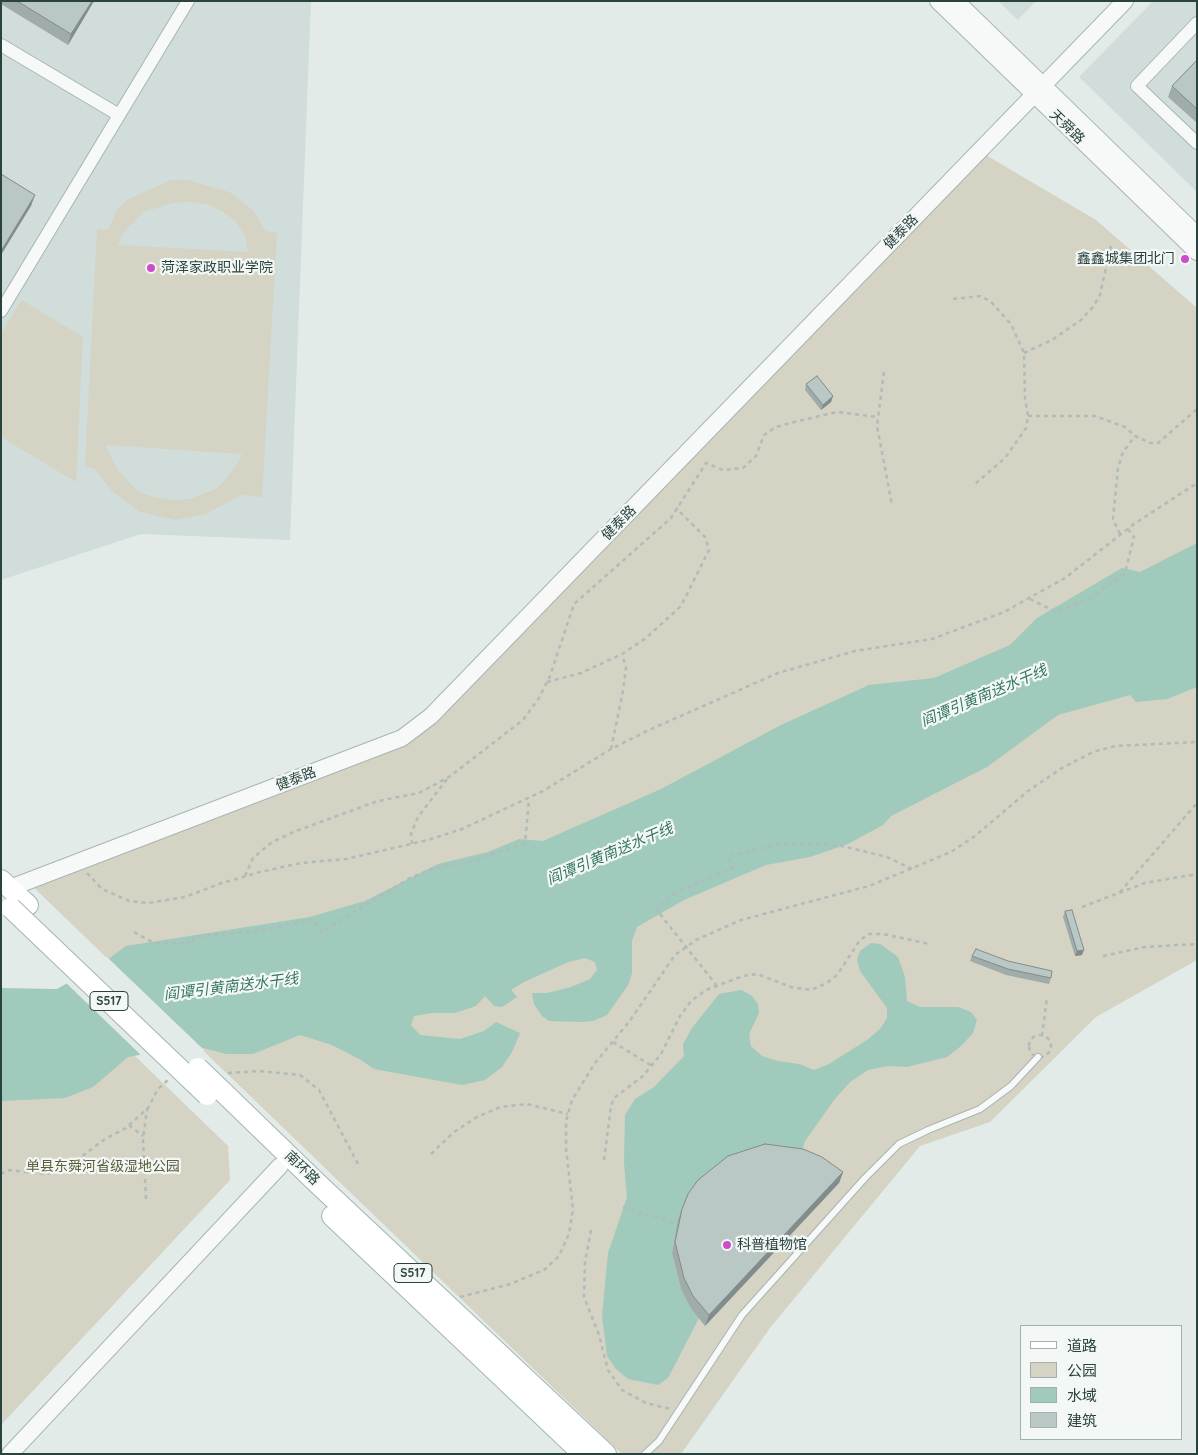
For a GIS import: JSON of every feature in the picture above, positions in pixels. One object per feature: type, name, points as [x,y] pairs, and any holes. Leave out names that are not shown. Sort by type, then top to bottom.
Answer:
[{"type":"main road","name":"南环路","points":[[10,896],[219,1086],[606,1454]]},
{"type":"main road","name":"南环路","points":[[219,1086],[280,1166],[583,1454]]},
{"type":"street","points":[[1,311],[188,1]]},
{"type":"street","name":"天舜路","points":[[938,1],[1039,90],[1197,235]]},
{"type":"street","name":"天舜路","points":[[956,1],[1039,90],[1197,252]]},
{"type":"street","name":"健泰路","points":[[10,896],[79,861],[402,738],[431,716],[1125,1]]},
{"type":"street","points":[[1197,24],[1137,86],[1197,143]]},
{"type":"street","points":[[1,45],[119,115]]},
{"type":"street","points":[[10,1454],[280,1166]]},
{"type":"lane","points":[[645,1454],[659,1441],[742,1315],[865,1178],[899,1144],[980,1109],[1011,1086],[1038,1057]]},
{"type":"path","points":[[1024,353],[1052,340],[1081,320],[1093,307],[1100,295],[1111,245]]},
{"type":"path","points":[[953,299],[981,296],[991,302],[1011,324],[1024,353],[1025,398],[1028,416],[1026,428],[1005,458],[975,484]]},
{"type":"path","points":[[884,372],[878,417],[880,452],[892,505]]},
{"type":"path","points":[[1028,416],[1095,416],[1125,427],[1135,436],[1150,443],[1158,442],[1197,409]]},
{"type":"path","points":[[244,876],[253,858],[272,842],[378,801],[419,793],[449,777],[523,720],[547,682],[560,653],[566,623],[574,604],[671,518],[706,463],[723,470],[743,468],[756,456],[764,435],[776,427],[837,412],[878,417]]},
{"type":"path","points":[[1120,534],[1113,519],[1118,468],[1123,452],[1135,436]]},
{"type":"path","points":[[79,861],[94,882],[102,889],[129,901],[147,903],[184,897],[244,876],[302,863],[346,859],[462,830],[529,798],[611,749],[778,673],[855,651],[932,639],[969,627],[1030,599],[1065,578],[1120,534],[1197,482]]},
{"type":"path","points":[[547,682],[580,673],[622,654],[646,638],[681,606],[709,550],[705,538],[676,508]]},
{"type":"path","points":[[1030,599],[1046,609],[1056,612],[1092,597],[1125,573],[1134,537],[1128,529]]},
{"type":"path","points":[[611,749],[624,691],[626,667],[622,654]]},
{"type":"path","points":[[442,1300],[475,1294],[510,1284],[544,1270],[559,1256],[569,1234],[573,1209],[566,1149],[568,1114],[572,1100],[595,1064],[675,955],[696,940],[741,920],[869,886],[912,870],[951,852],[975,836],[1028,791],[1062,768],[1093,752],[1115,746],[1197,742]]},
{"type":"path","points":[[412,844],[411,834],[418,817],[449,777]]},
{"type":"path","points":[[134,932],[154,943],[193,943],[194,937],[254,931],[314,920],[321,932],[410,878],[435,868],[469,862],[525,843],[529,798]]},
{"type":"path","points":[[1119,893],[1197,803]]},
{"type":"path","points":[[717,986],[656,910],[681,891],[732,869],[728,856],[778,844],[828,845],[868,851],[887,857],[912,870]]},
{"type":"path","points":[[1082,907],[1145,883],[1197,874]]},
{"type":"path","points":[[604,1160],[611,1106],[614,1098],[643,1076],[652,1066],[680,1016],[691,1001],[717,986],[743,976],[757,974],[791,987],[811,990],[827,983],[838,975],[860,940],[869,934],[883,934],[930,944]]},
{"type":"path","points":[[1103,956],[1145,947],[1197,944]]},
{"type":"path","points":[[1042,1036],[1047,997]]},
{"type":"path","points":[[1042,1036],[1049,1041],[1050,1048],[1047,1054],[1038,1057],[1032,1053],[1030,1043],[1034,1038],[1042,1036]]},
{"type":"path","points":[[613,1042],[652,1066]]},
{"type":"path","points":[[219,1086],[258,1072],[300,1076],[319,1090],[358,1164]]},
{"type":"path","points":[[146,1199],[144,1136],[148,1108],[158,1089],[168,1080]]},
{"type":"path","points":[[431,1154],[454,1132],[477,1117],[500,1107],[527,1104],[568,1114]]},
{"type":"path","points":[[1,1174],[8,1170],[45,1174],[62,1171],[128,1125],[148,1108]]},
{"type":"path","points":[[128,1125],[144,1136]]},
{"type":"path","points":[[623,1207],[677,1224]]},
{"type":"path","points":[[591,1230],[585,1262],[584,1297],[599,1335],[608,1370],[622,1390],[646,1403],[679,1412]]},
{"type":"shaded area","name":"菏泽家政职业学院","points":[[1,1],[311,1],[290,540],[141,534],[1,580]]},
{"type":"shaded area","points":[[998,1],[1036,1],[1018,20]]},
{"type":"shaded area","points":[[1153,1],[1197,1],[1197,192],[1079,77]]},
{"type":"green space","points":[[979,151],[1096,220],[1197,308],[1197,960],[1096,1017],[990,1122],[920,1146],[770,1328],[681,1454],[622,1454],[27,881],[402,738]]},
{"type":"green space","points":[[171,180],[187,180],[229,192],[253,210],[265,231],[277,233],[262,497],[241,495],[206,514],[175,520],[140,512],[113,492],[95,469],[85,467],[97,229],[108,230],[118,208],[129,199]],"holes":[[[190,202],[206,204],[222,211],[235,221],[245,236],[248,252],[118,245],[123,233],[143,212],[173,203]],[[107,445],[242,454],[235,468],[218,488],[190,499],[172,500],[154,497],[137,491],[117,469]]]},
{"type":"green space","points":[[22,300],[83,337],[76,482],[1,437],[1,334]]},
{"type":"green space","name":"单县东舜河省级湿地公园","points":[[1,1044],[135,1056],[228,1146],[230,1180],[1,1425]]},
{"type":"water","name":"阎谭引黄南送水干线","points":[[1197,543],[1197,687],[1167,699],[1136,702],[1130,695],[1058,715],[987,767],[891,816],[883,825],[848,844],[810,857],[766,865],[684,900],[637,927],[632,941],[632,973],[628,985],[607,1015],[593,1021],[549,1021],[542,1016],[534,1004],[532,993],[547,993],[571,987],[590,979],[597,970],[595,962],[585,958],[568,962],[524,982],[511,990],[517,997],[502,1007],[494,1006],[485,996],[476,1006],[455,1013],[432,1013],[414,1016],[411,1025],[420,1035],[460,1039],[484,1031],[496,1022],[520,1033],[512,1052],[502,1067],[485,1080],[462,1085],[374,1069],[332,1045],[300,1035],[253,1054],[226,1054],[192,1045],[128,1057],[93,1087],[65,1098],[1,1101],[1,988],[57,989],[103,963],[126,946],[310,917],[365,901],[438,864],[488,852],[519,839],[543,841],[661,789],[781,725],[869,685],[934,678],[1010,645],[1037,618],[1122,568],[1140,572]]},
{"type":"water","points":[[871,943],[880,944],[898,957],[905,977],[907,1001],[920,1007],[958,1007],[971,1012],[977,1020],[973,1033],[947,1057],[907,1067],[888,1066],[868,1070],[850,1082],[834,1100],[805,1141],[799,1159],[685,1205],[678,1219],[672,1253],[681,1289],[690,1307],[699,1318],[668,1378],[658,1385],[628,1379],[616,1369],[607,1356],[602,1316],[608,1253],[627,1197],[624,1163],[625,1115],[635,1099],[654,1087],[684,1056],[683,1044],[692,1028],[719,994],[741,990],[752,996],[758,1004],[759,1013],[749,1034],[751,1046],[762,1056],[778,1061],[799,1064],[814,1070],[829,1064],[867,1040],[880,1029],[887,1018],[887,1008],[860,971],[857,960],[860,951]]},
{"type":"pier","points":[[107,957],[205,1051],[192,1048],[143,1057],[64,981]]},
{"type":"building","points":[[17,1],[92,1],[71,34]]},
{"type":"building","points":[[1197,60],[1197,109],[1172,86]]},
{"type":"building","points":[[1,174],[35,195],[1,251]]},
{"type":"building","points":[[817,376],[833,396],[823,405],[806,384]]},
{"type":"building","points":[[1072,910],[1084,950],[1077,951],[1065,911]]},
{"type":"building","points":[[976,949],[1008,961],[1052,971],[1051,978],[1008,969],[972,956]]},
{"type":"building","name":"科普植物馆","points":[[765,1144],[803,1149],[822,1157],[843,1172],[709,1315],[693,1296],[684,1278],[675,1242],[682,1209],[688,1194],[698,1180],[728,1156]]},
{"type":"place","name":"鑫鑫城集团北门","points":[[1185,259]]},
{"type":"place","name":"菏泽家政职业学院","points":[[151,268]]},
{"type":"place","name":"科普植物馆","points":[[727,1245]]}]
